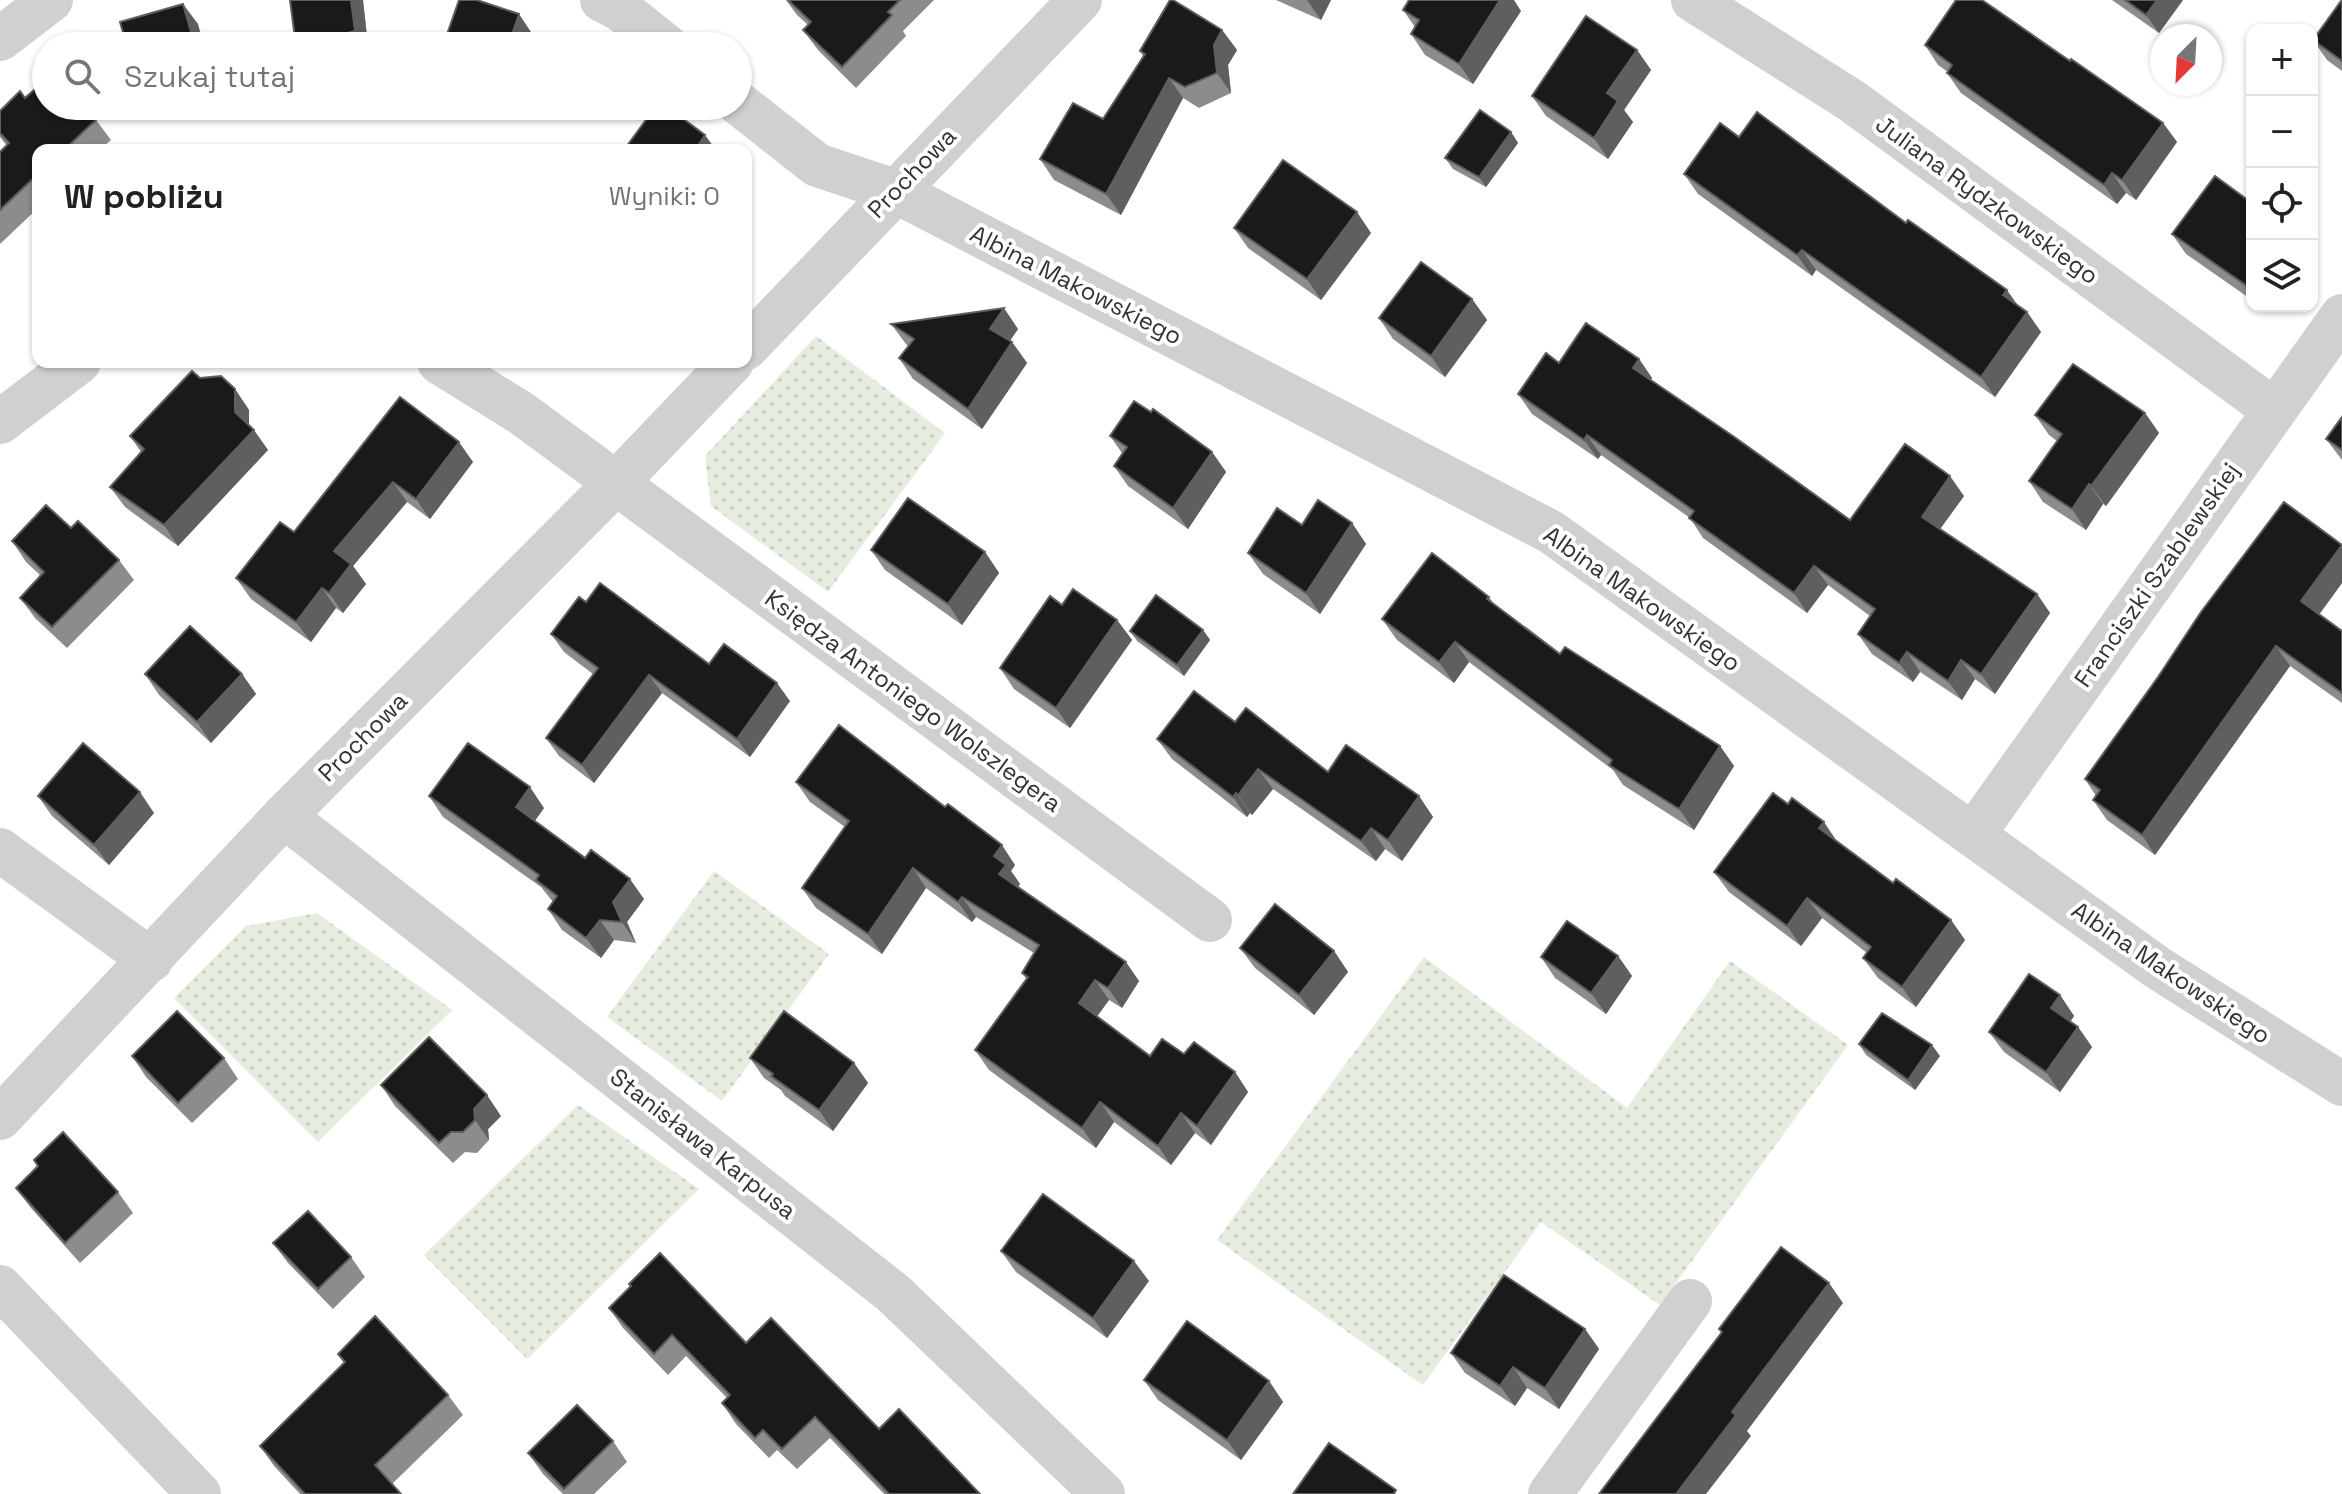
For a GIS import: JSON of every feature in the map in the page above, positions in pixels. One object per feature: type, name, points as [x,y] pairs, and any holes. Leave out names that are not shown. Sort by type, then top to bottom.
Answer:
[{"type":"street","points":[[0,39],[51,0]]},
{"type":"street","points":[[602,0],[620,9],[649,32]]},
{"type":"street","name":"Prochowa","points":[[752,342],[1080,0]]},
{"type":"street","name":"Juliana Rydzkowskiego","points":[[1693,0],[1852,101],[2274,410]]},
{"type":"street","name":"Albina Makowskiego","points":[[752,114],[817,165],[895,191],[1551,532],[2158,968],[2342,1084]]},
{"type":"street","name":"Franciszki Szablewskiej","points":[[1973,835],[2342,316]]},
{"type":"street","points":[[0,422],[71,368]]},
{"type":"street","name":"Księdza Antoniego Wolszlegera","points":[[449,368],[521,413],[1210,920]]},
{"type":"street","name":"Prochowa","points":[[0,1118],[284,816],[726,368]]},
{"type":"street","name":"Stanisława Karpusa","points":[[284,816],[893,1293],[1103,1494]]},
{"type":"street","points":[[0,850],[151,960]]},
{"type":"street","points":[[0,1287],[199,1494]]},
{"type":"street","points":[[1550,1494],[1690,1301]]},
{"type":"shaded area","points":[[816,336],[945,433],[828,592],[711,506],[705,456]]},
{"type":"shaded area","points":[[714,871],[829,954],[722,1101],[607,1017]]},
{"type":"shaded area","points":[[317,913],[452,1010],[318,1142],[174,998],[246,926]]},
{"type":"shaded area","points":[[1424,957],[1627,1108],[1730,961],[1848,1045],[1660,1305],[1541,1222],[1423,1385],[1217,1240]]},
{"type":"shaded area","points":[[578,1105],[699,1189],[527,1359],[424,1255]]},
{"type":"building","points":[[290,0],[351,0],[355,31],[294,32]]},
{"type":"building","points":[[459,0],[477,0],[519,14],[513,32],[448,32]]},
{"type":"building","points":[[788,0],[900,0],[888,12],[892,15],[842,67],[803,30],[811,22]]},
{"type":"building","points":[[1170,0],[1222,30],[1214,45],[1217,73],[1185,87],[1169,78],[1106,194],[1040,159],[1073,103],[1103,119],[1145,54],[1140,51]]},
{"type":"building","points":[[1409,0],[1500,0],[1459,64],[1411,34],[1419,20],[1403,10]]},
{"type":"building","points":[[1956,0],[1982,0],[2163,123],[2122,180],[2112,173],[2104,185],[1947,73],[1952,65],[1925,45]]},
{"type":"building","points":[[2125,0],[2157,0],[2146,15]]},
{"type":"building","points":[[2342,1],[2342,61],[2318,44],[2318,33]]},
{"type":"building","points":[[183,4],[191,32],[123,32],[120,22]]},
{"type":"building","points":[[1586,16],[1637,50],[1607,93],[1618,101],[1594,138],[1532,96]]},
{"type":"building","points":[[20,91],[25,98],[32,92],[32,120],[96,120],[70,144],[32,144],[32,180],[0,210],[0,152],[9,143],[0,133],[0,111]]},
{"type":"building","points":[[1480,110],[1511,132],[1479,177],[1445,158]]},
{"type":"building","points":[[1757,112],[1906,223],[1908,220],[2007,290],[2003,295],[2027,312],[1981,377],[1802,250],[1797,255],[1684,174],[1720,123],[1739,137]]},
{"type":"building","points":[[646,120],[685,120],[705,135],[699,144],[628,144]]},
{"type":"building","points":[[1283,160],[1357,212],[1307,279],[1234,228]]},
{"type":"building","points":[[2215,176],[2246,199],[2246,285],[2172,234]]},
{"type":"building","points":[[1421,262],[1472,299],[1431,356],[1379,318]]},
{"type":"building","points":[[1004,308],[990,329],[1012,342],[968,409],[899,358],[914,339],[891,324]]},
{"type":"building","points":[[1586,323],[1639,359],[1633,368],[1850,520],[1905,444],[1950,476],[1922,517],[2037,594],[1981,674],[1961,660],[1948,681],[1907,652],[1899,663],[1858,634],[1875,609],[1814,566],[1794,593],[1689,518],[1694,511],[1587,435],[1584,440],[1518,394],[1546,353],[1559,363]]},
{"type":"building","points":[[2073,364],[2145,413],[2072,509],[2029,481],[2062,434],[2035,415]]},
{"type":"building","points":[[192,371],[200,378],[221,376],[235,389],[235,412],[254,430],[164,525],[110,487],[144,449],[130,436]]},
{"type":"building","points":[[400,397],[459,442],[416,499],[393,482],[334,551],[351,564],[329,593],[322,588],[296,622],[236,578],[280,522],[294,532]]},
{"type":"building","points":[[1134,401],[1151,412],[1153,409],[1212,452],[1173,508],[1114,466],[1127,447],[1110,436]]},
{"type":"building","points":[[2342,417],[2342,450],[2326,439]]},
{"type":"building","points":[[908,498],[985,552],[948,604],[871,550]]},
{"type":"building","points":[[1318,500],[1352,523],[1306,593],[1248,553],[1277,508],[1302,525]]},
{"type":"building","points":[[2284,502],[2342,545],[2301,601],[2342,631],[2342,693],[2276,646],[2142,835],[2093,800],[2100,790],[2085,779],[2201,612]]},
{"type":"building","points":[[46,505],[71,528],[78,521],[119,560],[52,627],[20,598],[44,572],[12,541]]},
{"type":"building","points":[[1432,553],[1560,654],[1565,647],[1720,746],[1679,809],[1609,765],[1612,760],[1455,642],[1439,662],[1382,619]]},
{"type":"building","points":[[600,583],[709,664],[724,644],[777,683],[737,739],[649,675],[582,765],[546,738],[598,668],[551,634],[579,597],[586,602]]},
{"type":"building","points":[[1073,589],[1117,620],[1056,708],[1000,668],[1050,596],[1062,605]]},
{"type":"building","points":[[1156,595],[1203,630],[1177,665],[1130,631]]},
{"type":"building","points":[[190,626],[242,674],[197,722],[145,674]]},
{"type":"building","points":[[1194,691],[1235,722],[1246,708],[1328,772],[1346,745],[1419,796],[1388,840],[1371,828],[1361,841],[1258,769],[1233,797],[1157,739]]},
{"type":"building","points":[[839,725],[945,807],[948,804],[1002,845],[994,856],[1006,865],[999,874],[1126,962],[1108,988],[1095,980],[1079,1003],[1150,1056],[1162,1039],[1184,1054],[1194,1042],[1235,1072],[1197,1126],[1181,1113],[1158,1146],[1100,1102],[1082,1128],[975,1050],[1028,977],[1022,973],[1039,945],[962,897],[958,902],[913,868],[868,934],[802,888],[849,821],[796,782]]},
{"type":"building","points":[[83,743],[140,792],[94,845],[38,796]]},
{"type":"building","points":[[468,743],[530,787],[516,807],[585,858],[591,850],[630,879],[613,902],[622,922],[600,920],[586,938],[548,909],[557,896],[536,880],[539,875],[429,796]]},
{"type":"building","points":[[1773,793],[1788,804],[1792,798],[1824,822],[1819,828],[1893,883],[1896,879],[1951,920],[1902,987],[1863,958],[1871,947],[1807,898],[1787,926],[1714,872]]},
{"type":"building","points":[[1275,904],[1334,951],[1299,995],[1240,948]]},
{"type":"building","points":[[1567,921],[1618,956],[1591,993],[1541,957]]},
{"type":"building","points":[[2029,974],[2060,995],[2051,1008],[2078,1027],[2046,1072],[1989,1032]]},
{"type":"building","points":[[177,1011],[224,1058],[178,1103],[132,1056]]},
{"type":"building","points":[[784,1011],[854,1063],[819,1110],[750,1058]]},
{"type":"building","points":[[1882,1013],[1932,1045],[1908,1080],[1859,1044]]},
{"type":"building","points":[[429,1037],[487,1095],[474,1109],[475,1120],[463,1132],[451,1132],[439,1143],[381,1085]]},
{"type":"building","points":[[63,1132],[118,1192],[65,1243],[16,1188],[38,1166],[34,1160]]},
{"type":"building","points":[[1043,1194],[1134,1261],[1093,1318],[1001,1251]]},
{"type":"building","points":[[308,1211],[351,1257],[318,1289],[273,1243]]},
{"type":"building","points":[[1781,1247],[1829,1283],[1732,1412],[1736,1415],[1676,1494],[1599,1494],[1722,1332],[1719,1329]]},
{"type":"building","points":[[660,1253],[746,1343],[771,1318],[879,1429],[899,1409],[980,1494],[889,1494],[815,1417],[782,1449],[763,1430],[755,1438],[722,1403],[730,1395],[672,1335],[654,1354],[609,1308]]},
{"type":"building","points":[[1504,1275],[1585,1329],[1545,1388],[1513,1367],[1500,1386],[1451,1353]]},
{"type":"building","points":[[375,1316],[448,1395],[375,1465],[401,1494],[305,1494],[260,1446],[345,1362],[338,1354]]},
{"type":"building","points":[[1187,1321],[1269,1381],[1227,1440],[1144,1380]]},
{"type":"building","points":[[577,1405],[613,1441],[564,1489],[528,1453]]},
{"type":"building","points":[[1329,1443],[1396,1490],[1394,1494],[1293,1494]]}]
